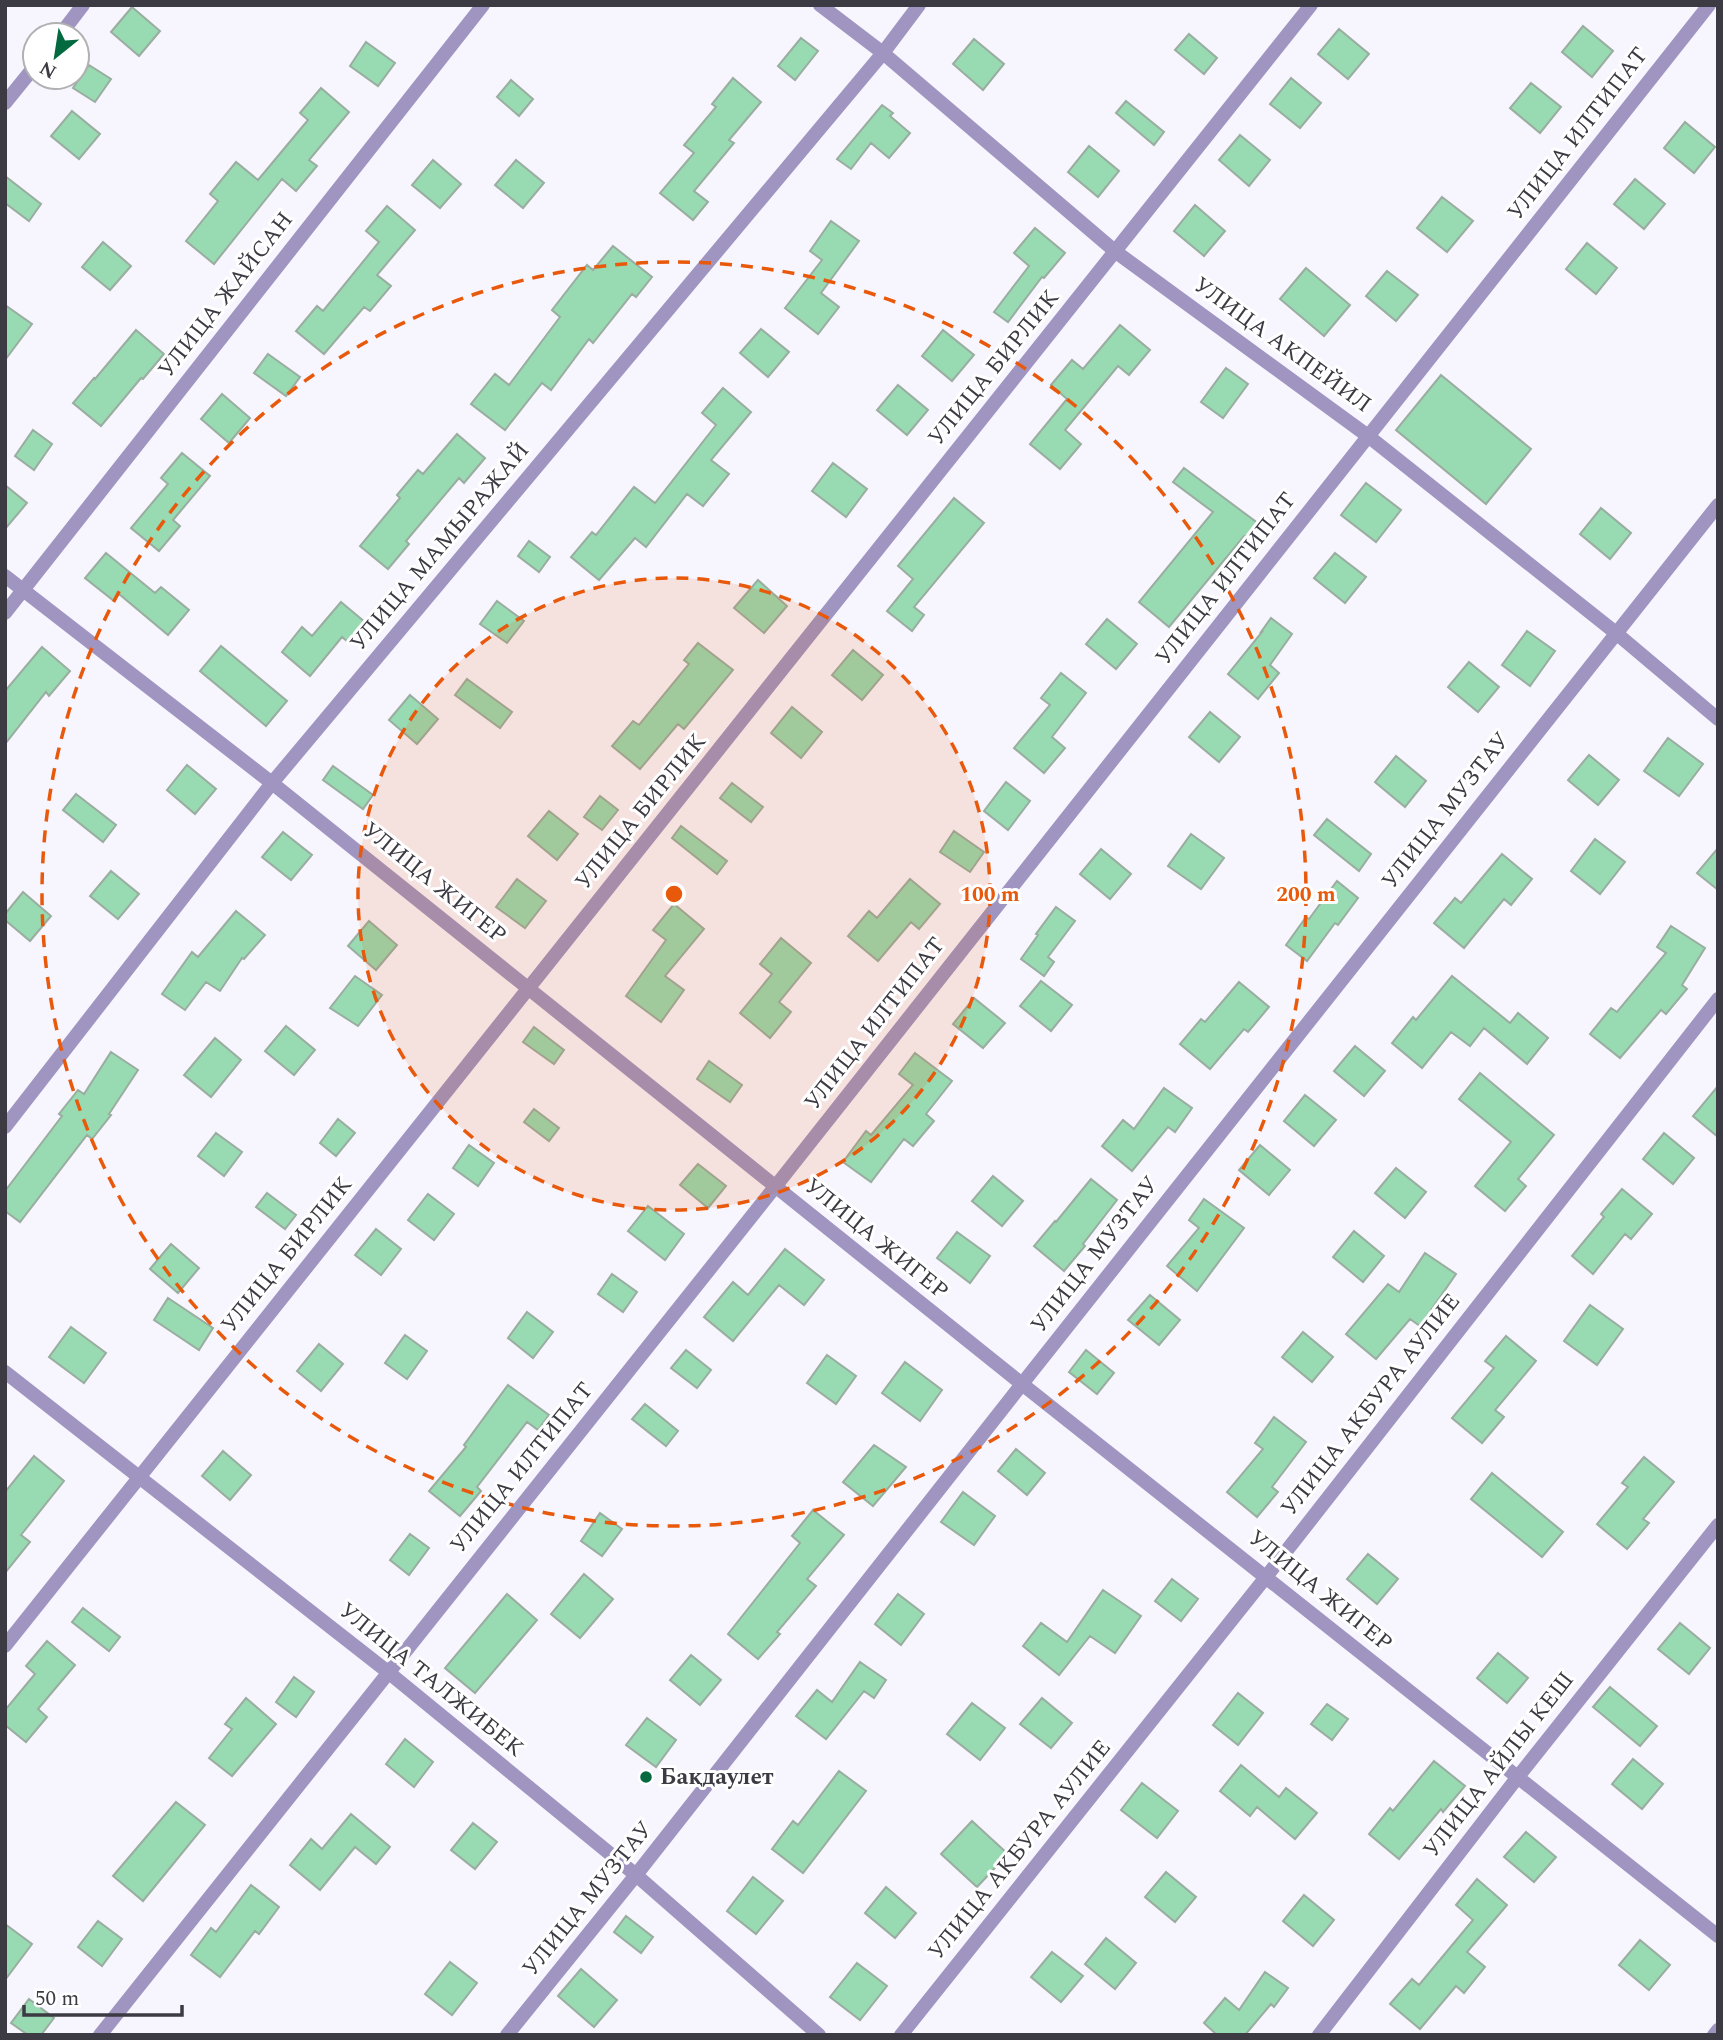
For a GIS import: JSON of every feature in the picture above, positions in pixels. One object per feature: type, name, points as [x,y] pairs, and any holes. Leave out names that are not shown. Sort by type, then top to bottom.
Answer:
[{"type":"street","points":[[71,21],[83,5]]},
{"type":"street","name":"УЛИЦА ЖАЙСАН","points":[[5,613],[483,5]]},
{"type":"street","name":"УЛИЦА АКПЕЙИЛ","points":[[820,5],[883,53],[1116,252],[1368,436],[1616,633],[1718,719]]},
{"type":"street","name":"УЛИЦА МАМЫРАЖАЙ","points":[[5,1127],[272,783],[883,53],[919,5]]},
{"type":"street","name":"УЛИЦА БИРЛИК","points":[[5,1646],[1311,5]]},
{"type":"street","name":"УЛИЦА ИЛТИПАТ","points":[[100,2035],[775,1187],[1709,5]]},
{"type":"street","points":[[5,103],[21,83]]},
{"type":"street","name":"УЛИЦА МУЗТАУ","points":[[508,2035],[1718,505]]},
{"type":"street","name":"УЛИЦА ЖИГЕР","points":[[5,576],[272,783],[1022,1384],[1718,1936]]},
{"type":"street","name":"УЛИЦА АКБУРА АУЛИЕ","points":[[901,2035],[1266,1577],[1718,999]]},
{"type":"street","name":"УЛИЦА ТАЛЖИБЕК","points":[[5,1372],[388,1672],[636,1875],[819,2035]]},
{"type":"street","name":"УЛИЦА АЙЛЫ КЕШ","points":[[1319,2035],[1517,1777],[1718,1525]]},
{"type":"street","points":[[1714,2035],[1718,2030]]},
{"type":"building","points":[[132,7],[160,31],[139,56],[111,32]]},
{"type":"building","points":[[1583,26],[1613,51],[1592,77],[1562,52]]},
{"type":"building","points":[[1339,29],[1369,54],[1348,79],[1318,54]]},
{"type":"building","points":[[1189,34],[1217,58],[1204,74],[1175,50]]},
{"type":"building","points":[[801,38],[818,51],[795,80],[778,66]]},
{"type":"building","points":[[974,39],[1004,64],[983,90],[953,64]]},
{"type":"building","points":[[366,42],[395,63],[378,86],[350,66]]},
{"type":"building","points":[[91,66],[111,79],[95,102],[78,91],[91,91]]},
{"type":"building","points":[[733,78],[761,102],[729,140],[734,143],[694,191],[708,202],[693,220],[660,193],[694,153],[684,145],[716,107],[712,104]]},
{"type":"building","points":[[1291,78],[1321,103],[1300,128],[1270,104]]},
{"type":"building","points":[[511,80],[533,99],[519,116],[497,97]]},
{"type":"building","points":[[1531,83],[1561,107],[1540,133],[1510,108]]},
{"type":"building","points":[[321,88],[349,112],[309,160],[317,166],[296,191],[282,179],[214,264],[186,241],[218,201],[210,194],[236,162],[258,180],[308,120],[300,113]]},
{"type":"building","points":[[1126,101],[1164,132],[1154,145],[1116,113]]},
{"type":"building","points":[[882,105],[893,113],[890,116],[910,133],[889,158],[871,143],[851,169],[837,159]]},
{"type":"building","points":[[72,111],[100,134],[79,159],[51,136]]},
{"type":"building","points":[[1685,122],[1715,147],[1694,173],[1664,148]]},
{"type":"building","points":[[1240,135],[1270,160],[1249,186],[1219,160]]},
{"type":"building","points":[[1089,146],[1119,171],[1098,197],[1068,172]]},
{"type":"building","points":[[433,160],[461,184],[440,208],[412,185]]},
{"type":"building","points":[[516,160],[544,183],[523,208],[495,185]]},
{"type":"building","points":[[5,176],[41,204],[29,221],[5,203]]},
{"type":"building","points":[[1635,179],[1665,204],[1644,229],[1614,204]]},
{"type":"building","points":[[1442,197],[1473,221],[1447,252],[1417,228]]},
{"type":"building","points":[[1195,205],[1225,231],[1204,256],[1174,231]]},
{"type":"building","points":[[387,206],[415,230],[377,275],[391,286],[370,311],[364,307],[324,354],[296,331],[317,306],[323,311],[379,242],[366,231]]},
{"type":"building","points":[[831,221],[859,241],[821,293],[839,307],[818,334],[785,308],[822,260],[810,251]]},
{"type":"building","points":[[1035,228],[1065,253],[1044,278],[1042,277],[1008,322],[994,312],[1029,266],[1014,253]]},
{"type":"building","points":[[103,242],[131,266],[110,290],[82,267]]},
{"type":"building","points":[[1587,243],[1617,268],[1596,294],[1566,269]]},
{"type":"building","points":[[613,246],[652,277],[636,297],[632,294],[593,343],[589,339],[551,390],[542,383],[505,430],[471,404],[495,374],[509,385],[560,317],[552,310],[587,265],[593,270]]},
{"type":"building","points":[[1306,268],[1350,305],[1324,336],[1280,299]]},
{"type":"building","points":[[1387,271],[1418,295],[1396,321],[1366,296]]},
{"type":"building","points":[[5,305],[32,324],[5,360]]},
{"type":"building","points":[[1120,325],[1150,350],[1129,375],[1118,366],[1065,430],[1081,444],[1060,469],[1030,444],[1067,399],[1051,385],[1072,360],[1083,369]]},
{"type":"building","points":[[761,329],[789,352],[768,377],[740,353]]},
{"type":"building","points":[[136,330],[164,354],[101,426],[73,403]]},
{"type":"building","points":[[943,330],[974,355],[952,381],[922,356]]},
{"type":"building","points":[[268,354],[300,377],[286,396],[254,373]]},
{"type":"building","points":[[1226,368],[1248,384],[1223,418],[1201,402]]},
{"type":"building","points":[[1441,375],[1531,449],[1486,504],[1396,430]]},
{"type":"building","points":[[898,385],[928,410],[907,435],[877,410]]},
{"type":"building","points":[[723,388],[751,412],[711,460],[729,474],[703,506],[687,494],[646,547],[635,538],[599,580],[571,557],[592,532],[596,535],[634,487],[655,503],[716,425],[702,413]]},
{"type":"building","points":[[222,394],[250,418],[229,443],[201,419]]},
{"type":"building","points":[[33,430],[52,444],[34,470],[15,456]]},
{"type":"building","points":[[457,434],[485,458],[464,483],[459,478],[406,541],[409,544],[388,569],[360,546],[400,498],[397,495],[418,470],[423,474]]},
{"type":"building","points":[[182,453],[210,476],[173,520],[180,526],[159,551],[131,528],[168,484],[161,478]]},
{"type":"building","points":[[833,463],[867,489],[846,517],[812,491]]},
{"type":"building","points":[[1184,468],[1259,524],[1248,539],[1244,536],[1169,627],[1139,602],[1213,512],[1173,482]]},
{"type":"building","points":[[1366,483],[1401,510],[1376,542],[1341,515]]},
{"type":"building","points":[[5,485],[27,503],[5,529]]},
{"type":"building","points":[[954,498],[984,523],[914,607],[924,615],[912,631],[887,611],[913,579],[898,566]]},
{"type":"building","points":[[1601,508],[1631,533],[1610,559],[1580,534]]},
{"type":"building","points":[[529,541],[550,557],[539,572],[518,556]]},
{"type":"building","points":[[106,553],[155,593],[161,587],[189,610],[168,635],[119,594],[114,601],[85,578]]},
{"type":"building","points":[[1335,553],[1366,577],[1345,603],[1314,578]]},
{"type":"building","points":[[758,580],[787,606],[764,633],[734,608]]},
{"type":"building","points":[[497,601],[524,621],[507,643],[480,624]]},
{"type":"building","points":[[341,602],[365,622],[348,642],[342,637],[310,676],[282,652],[302,627],[312,636]]},
{"type":"building","points":[[1271,618],[1292,634],[1270,665],[1279,673],[1258,699],[1228,674]]},
{"type":"building","points":[[1107,619],[1137,644],[1116,669],[1086,644]]},
{"type":"building","points":[[1527,631],[1555,651],[1530,686],[1502,665]]},
{"type":"building","points":[[698,643],[733,670],[684,729],[678,724],[640,769],[612,746],[633,721],[639,725],[689,664],[684,660]]},
{"type":"building","points":[[221,646],[287,701],[266,726],[200,671]]},
{"type":"building","points":[[42,647],[70,671],[49,696],[46,692],[5,744],[5,691]]},
{"type":"building","points":[[853,650],[883,675],[862,700],[832,675]]},
{"type":"building","points":[[1469,662],[1499,687],[1478,712],[1448,687]]},
{"type":"building","points":[[1061,673],[1086,693],[1052,737],[1065,748],[1044,773],[1014,748],[1050,705],[1041,698]]},
{"type":"building","points":[[467,679],[512,712],[500,728],[455,695]]},
{"type":"building","points":[[410,695],[438,719],[417,744],[389,720]]},
{"type":"building","points":[[792,707],[822,732],[801,758],[771,733]]},
{"type":"building","points":[[1210,712],[1240,737],[1219,762],[1189,737]]},
{"type":"building","points":[[1668,738],[1703,764],[1679,796],[1644,771]]},
{"type":"building","points":[[1589,755],[1619,780],[1598,805],[1568,780]]},
{"type":"building","points":[[1396,756],[1426,781],[1405,807],[1375,782]]},
{"type":"building","points":[[187,765],[216,789],[195,814],[167,790]]},
{"type":"building","points":[[333,766],[373,795],[363,809],[323,780]]},
{"type":"building","points":[[1006,782],[1030,801],[1008,830],[984,811]]},
{"type":"building","points":[[732,783],[763,807],[751,822],[720,798]]},
{"type":"building","points":[[76,794],[116,825],[103,842],[63,810]]},
{"type":"building","points":[[600,796],[618,810],[602,830],[584,817]]},
{"type":"building","points":[[549,811],[578,834],[557,860],[528,836]]},
{"type":"building","points":[[1327,819],[1371,854],[1359,871],[1314,835]]},
{"type":"building","points":[[681,826],[727,861],[717,874],[672,838]]},
{"type":"building","points":[[954,831],[984,852],[970,872],[940,852]]},
{"type":"building","points":[[283,832],[312,855],[291,880],[262,857]]},
{"type":"building","points":[[1191,834],[1224,858],[1201,889],[1168,866]]},
{"type":"building","points":[[1595,839],[1625,862],[1600,894],[1571,871]]},
{"type":"building","points":[[1718,848],[1718,890],[1697,873]]},
{"type":"building","points":[[1101,849],[1131,874],[1110,899],[1080,874]]},
{"type":"building","points":[[1502,854],[1532,879],[1511,905],[1504,899],[1464,948],[1434,923],[1455,898],[1461,903]]},
{"type":"building","points":[[111,871],[139,894],[118,919],[90,896]]},
{"type":"building","points":[[517,879],[546,901],[525,928],[496,907]]},
{"type":"building","points":[[910,879],[940,904],[919,929],[911,922],[878,961],[848,936],[869,911],[877,918]]},
{"type":"building","points":[[1337,881],[1358,898],[1338,925],[1335,923],[1307,961],[1286,945]]},
{"type":"building","points":[[23,892],[51,916],[30,941],[5,920],[5,914]]},
{"type":"building","points":[[674,904],[704,929],[665,976],[684,990],[661,1022],[626,996],[666,940],[653,930]]},
{"type":"building","points":[[1056,907],[1075,921],[1048,957],[1054,962],[1044,976],[1021,959]]},
{"type":"building","points":[[236,911],[265,935],[244,959],[242,958],[220,991],[206,982],[185,1010],[162,994],[192,952],[198,957]]},
{"type":"building","points":[[369,921],[397,945],[376,970],[348,946]]},
{"type":"building","points":[[1671,926],[1705,948],[1682,985],[1687,989],[1666,1014],[1661,1010],[1620,1058],[1590,1034],[1611,1008],[1617,1012],[1666,953],[1657,947]]},
{"type":"building","points":[[781,938],[811,963],[779,1002],[791,1012],[770,1038],[740,1013],[772,974],[760,964]]},
{"type":"building","points":[[355,976],[382,995],[358,1026],[330,1008]]},
{"type":"building","points":[[1452,976],[1510,1023],[1518,1013],[1548,1038],[1527,1064],[1484,1028],[1470,1046],[1451,1032],[1422,1068],[1392,1043],[1413,1017],[1416,1020]]},
{"type":"building","points":[[1041,981],[1072,1005],[1051,1031],[1020,1006]]},
{"type":"building","points":[[1239,982],[1269,1007],[1248,1032],[1244,1029],[1210,1069],[1180,1044],[1201,1019],[1205,1022]]},
{"type":"building","points":[[974,998],[1005,1023],[983,1048],[953,1024]]},
{"type":"building","points":[[286,1026],[315,1050],[294,1075],[265,1051]]},
{"type":"building","points":[[534,1027],[564,1050],[554,1064],[523,1042]]},
{"type":"building","points":[[215,1038],[241,1060],[211,1097],[184,1075]]},
{"type":"building","points":[[1355,1046],[1385,1071],[1364,1096],[1334,1071]]},
{"type":"building","points":[[111,1052],[138,1070],[109,1114],[111,1115],[92,1139],[87,1135],[20,1222],[5,1211],[5,1191],[62,1116],[59,1114],[78,1090],[84,1094]]},
{"type":"building","points":[[915,1053],[952,1081],[926,1114],[934,1121],[913,1146],[904,1139],[871,1182],[843,1162],[866,1131],[871,1135],[913,1085],[899,1074]]},
{"type":"building","points":[[709,1061],[742,1085],[730,1102],[697,1079]]},
{"type":"building","points":[[1480,1073],[1554,1135],[1518,1179],[1526,1186],[1505,1211],[1475,1186],[1511,1142],[1459,1099]]},
{"type":"building","points":[[1718,1086],[1718,1137],[1693,1116]]},
{"type":"building","points":[[1164,1088],[1192,1108],[1175,1132],[1168,1127],[1132,1171],[1102,1146],[1123,1120],[1134,1129]]},
{"type":"building","points":[[1305,1095],[1336,1120],[1314,1146],[1284,1121]]},
{"type":"building","points":[[534,1109],[559,1128],[549,1141],[524,1122]]},
{"type":"building","points":[[338,1119],[355,1133],[336,1156],[320,1143]]},
{"type":"building","points":[[216,1133],[242,1152],[224,1176],[198,1156]]},
{"type":"building","points":[[1664,1133],[1694,1158],[1673,1184],[1643,1159]]},
{"type":"building","points":[[469,1145],[494,1163],[478,1186],[453,1168]]},
{"type":"building","points":[[1260,1145],[1290,1170],[1269,1195],[1239,1170]]},
{"type":"building","points":[[698,1164],[726,1186],[708,1208],[680,1185]]},
{"type":"building","points":[[1396,1168],[1426,1192],[1405,1218],[1375,1193]]},
{"type":"building","points":[[993,1176],[1023,1201],[1002,1226],[972,1201]]},
{"type":"building","points":[[1091,1179],[1117,1200],[1064,1271],[1034,1246]]},
{"type":"building","points":[[1622,1189],[1652,1214],[1631,1239],[1625,1234],[1593,1274],[1572,1256],[1604,1217],[1601,1214]]},
{"type":"building","points":[[267,1193],[296,1215],[285,1229],[256,1207]]},
{"type":"building","points":[[428,1194],[454,1214],[434,1240],[408,1220]]},
{"type":"building","points":[[1204,1199],[1244,1228],[1197,1291],[1167,1266],[1199,1228],[1189,1220]]},
{"type":"building","points":[[648,1206],[684,1234],[665,1260],[628,1231]]},
{"type":"building","points":[[376,1229],[401,1249],[381,1275],[355,1255]]},
{"type":"building","points":[[1354,1231],[1384,1256],[1363,1282],[1333,1257]]},
{"type":"building","points":[[957,1232],[990,1256],[970,1283],[937,1258]]},
{"type":"building","points":[[171,1244],[199,1268],[178,1293],[150,1269]]},
{"type":"building","points":[[785,1249],[824,1280],[804,1305],[779,1285],[733,1341],[704,1317],[733,1282],[748,1295]]},
{"type":"building","points":[[1425,1253],[1456,1274],[1420,1326],[1410,1319],[1376,1359],[1346,1334],[1388,1284],[1399,1292]]},
{"type":"building","points":[[612,1274],[637,1292],[623,1312],[598,1294]]},
{"type":"building","points":[[1150,1295],[1180,1320],[1159,1345],[1128,1320]]},
{"type":"building","points":[[168,1298],[213,1328],[199,1350],[154,1320]]},
{"type":"building","points":[[1590,1305],[1623,1329],[1597,1365],[1564,1341]]},
{"type":"building","points":[[527,1312],[553,1332],[533,1358],[508,1338]]},
{"type":"building","points":[[71,1327],[106,1353],[84,1383],[49,1357]]},
{"type":"building","points":[[1303,1332],[1333,1357],[1312,1382],[1282,1357]]},
{"type":"building","points":[[405,1335],[427,1351],[407,1379],[385,1363]]},
{"type":"building","points":[[1506,1336],[1536,1361],[1495,1410],[1504,1417],[1482,1443],[1452,1418],[1494,1368],[1485,1361]]},
{"type":"building","points":[[319,1344],[343,1364],[321,1391],[297,1371]]},
{"type":"building","points":[[686,1350],[711,1370],[697,1388],[671,1368]]},
{"type":"building","points":[[1086,1350],[1114,1373],[1097,1394],[1069,1372]]},
{"type":"building","points":[[827,1355],[856,1376],[836,1404],[807,1383]]},
{"type":"building","points":[[905,1362],[942,1390],[920,1421],[882,1393]]},
{"type":"building","points":[[508,1385],[549,1415],[538,1430],[527,1422],[477,1487],[481,1491],[460,1516],[429,1491],[466,1447],[464,1445]]},
{"type":"building","points":[[645,1404],[678,1431],[666,1446],[632,1419]]},
{"type":"building","points":[[1274,1417],[1306,1442],[1272,1487],[1278,1492],[1257,1517],[1227,1492],[1263,1449],[1255,1443]]},
{"type":"building","points":[[874,1445],[906,1467],[873,1506],[843,1482]]},
{"type":"building","points":[[1016,1449],[1045,1473],[1027,1495],[998,1471]]},
{"type":"building","points":[[223,1451],[251,1475],[230,1500],[202,1476]]},
{"type":"building","points":[[34,1456],[64,1481],[21,1535],[30,1542],[5,1573],[5,1492]]},
{"type":"building","points":[[1644,1457],[1674,1482],[1643,1519],[1649,1523],[1627,1549],[1597,1524],[1628,1487],[1622,1483]]},
{"type":"building","points":[[1492,1473],[1563,1532],[1542,1557],[1471,1499]]},
{"type":"building","points":[[963,1492],[995,1516],[974,1545],[941,1522]]},
{"type":"building","points":[[813,1510],[844,1535],[807,1579],[816,1586],[758,1659],[728,1634],[800,1543],[792,1536]]},
{"type":"building","points":[[600,1513],[622,1529],[602,1556],[581,1541]]},
{"type":"building","points":[[410,1534],[429,1548],[409,1575],[390,1560]]},
{"type":"building","points":[[1368,1554],[1398,1579],[1377,1604],[1347,1579]]},
{"type":"building","points":[[584,1574],[613,1599],[580,1638],[551,1614]]},
{"type":"building","points":[[1172,1579],[1198,1599],[1181,1621],[1155,1601]]},
{"type":"building","points":[[1103,1590],[1141,1616],[1115,1653],[1090,1636],[1059,1675],[1023,1646],[1041,1623],[1067,1642]]},
{"type":"building","points":[[507,1594],[537,1620],[475,1693],[445,1668]]},
{"type":"building","points":[[898,1594],[924,1614],[901,1645],[875,1624]]},
{"type":"building","points":[[83,1608],[120,1637],[109,1651],[72,1622]]},
{"type":"building","points":[[1680,1623],[1710,1648],[1689,1674],[1658,1649]]},
{"type":"building","points":[[47,1641],[75,1665],[38,1709],[47,1717],[26,1742],[5,1725],[5,1710],[35,1674],[26,1666]]},
{"type":"building","points":[[1498,1653],[1528,1678],[1507,1703],[1477,1678]]},
{"type":"building","points":[[691,1655],[721,1680],[700,1705],[670,1680]]},
{"type":"building","points":[[860,1662],[886,1680],[874,1698],[864,1691],[826,1739],[796,1716],[817,1690],[832,1702]]},
{"type":"building","points":[[294,1677],[314,1692],[296,1717],[276,1702]]},
{"type":"building","points":[[1610,1687],[1657,1726],[1640,1746],[1593,1707]]},
{"type":"building","points":[[1238,1693],[1263,1713],[1238,1745],[1213,1725]]},
{"type":"building","points":[[246,1698],[276,1724],[232,1776],[209,1758],[232,1729],[225,1724]]},
{"type":"building","points":[[1042,1698],[1072,1723],[1051,1748],[1020,1724]]},
{"type":"building","points":[[972,1703],[1005,1728],[980,1760],[947,1734]]},
{"type":"building","points":[[1327,1704],[1348,1719],[1332,1740],[1311,1724]]},
{"type":"building","points":[[647,1718],[676,1740],[656,1767],[626,1745]]},
{"type":"building","points":[[405,1739],[433,1762],[414,1787],[386,1764]]},
{"type":"building","points":[[1633,1759],[1663,1784],[1642,1809],[1612,1784]]},
{"type":"building","points":[[1434,1761],[1465,1786],[1443,1812],[1441,1809],[1399,1859],[1369,1834],[1390,1808],[1393,1811]]},
{"type":"building","points":[[1241,1765],[1279,1797],[1286,1788],[1317,1813],[1295,1839],[1257,1807],[1250,1816],[1220,1791]]},
{"type":"building","points":[[839,1771],[866,1791],[803,1873],[772,1849],[793,1821],[798,1825]]},
{"type":"building","points":[[1142,1783],[1178,1811],[1157,1838],[1121,1810]]},
{"type":"building","points":[[176,1802],[205,1825],[143,1901],[113,1876]]},
{"type":"building","points":[[351,1814],[390,1847],[376,1864],[355,1847],[320,1890],[290,1865],[311,1839],[322,1849]]},
{"type":"building","points":[[972,1821],[1008,1854],[977,1887],[941,1854]]},
{"type":"building","points":[[473,1823],[497,1842],[475,1869],[451,1850]]},
{"type":"building","points":[[1526,1832],[1556,1857],[1534,1882],[1504,1857]]},
{"type":"building","points":[[1166,1872],[1196,1897],[1175,1922],[1145,1897]]},
{"type":"building","points":[[753,1877],[783,1901],[756,1934],[727,1911]]},
{"type":"building","points":[[1477,1879],[1507,1905],[1467,1952],[1485,1967],[1464,1993],[1456,1986],[1420,2029],[1390,2004],[1412,1979],[1419,1985],[1473,1920],[1456,1905]]},
{"type":"building","points":[[251,1885],[279,1907],[259,1934],[255,1931],[220,1977],[191,1955],[211,1928],[216,1932]]},
{"type":"building","points":[[886,1887],[916,1913],[895,1938],[865,1913]]},
{"type":"building","points":[[1304,1895],[1334,1920],[1313,1946],[1283,1921]]},
{"type":"building","points":[[626,1916],[653,1937],[641,1953],[614,1932]]},
{"type":"building","points":[[98,1921],[122,1939],[102,1966],[78,1947]]},
{"type":"building","points":[[5,1924],[32,1944],[5,1980]]},
{"type":"building","points":[[1106,1938],[1136,1963],[1115,1989],[1085,1964]]},
{"type":"building","points":[[1640,1940],[1670,1965],[1649,1990],[1619,1965]]},
{"type":"building","points":[[1052,1952],[1083,1976],[1061,2002],[1031,1977]]},
{"type":"building","points":[[450,1962],[477,1983],[452,2015],[425,1994]]},
{"type":"building","points":[[857,1963],[887,1986],[860,2020],[830,1997]]},
{"type":"building","points":[[581,1969],[617,2000],[594,2027],[558,1996]]},
{"type":"building","points":[[1265,1972],[1288,1988],[1274,2007],[1271,2004],[1245,2035],[1217,2035],[1204,2023],[1225,1998],[1239,2010]]},
{"type":"building","points":[[29,1999],[54,2018],[41,2035],[28,2035],[11,2023]]},
{"type":"place","name":"Бақдаулет","points":[[646,1777]]}]
